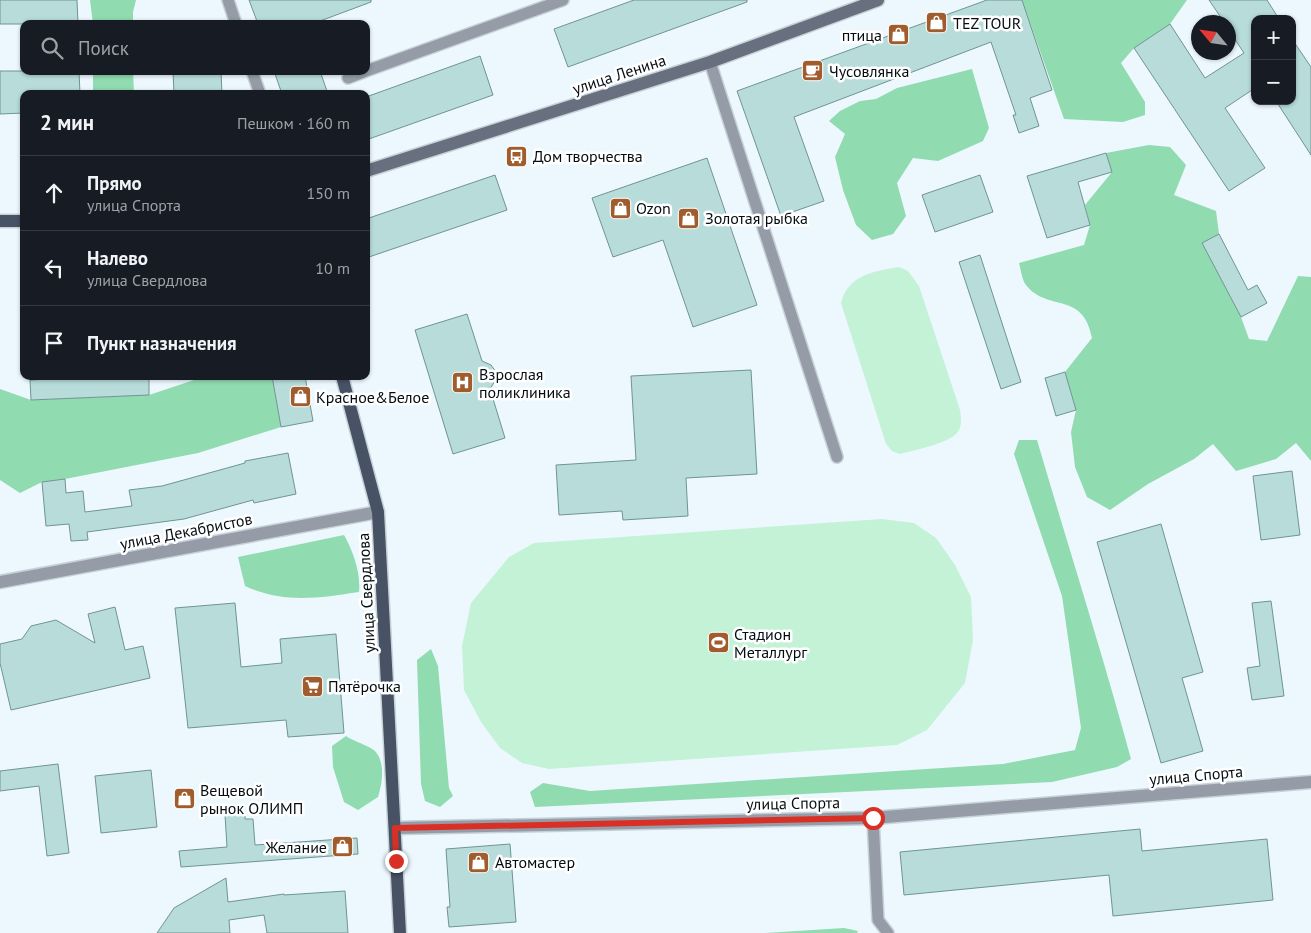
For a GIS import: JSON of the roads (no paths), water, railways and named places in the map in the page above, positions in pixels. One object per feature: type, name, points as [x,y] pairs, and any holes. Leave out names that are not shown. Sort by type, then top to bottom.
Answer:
[{"type":"main road","name":"улица Ленина","points":[[370,169],[710,62],[878,0]]},
{"type":"main road","points":[[0,221],[20,222]]},
{"type":"main road","name":"улица Свердлова","points":[[343,380],[378,512],[400,933]]},
{"type":"street","name":"улица Декабристов","points":[[0,582],[378,512]]},
{"type":"street","name":"улица Спорта","points":[[395,828],[873,818],[1311,782]]},
{"type":"lane","points":[[228,0],[235,20]]},
{"type":"lane","points":[[370,70],[563,0]]},
{"type":"lane","points":[[710,62],[837,457]]},
{"type":"lane","points":[[253,75],[259,90]]},
{"type":"lane","points":[[348,78],[356,75]]},
{"type":"lane","points":[[873,818],[878,920],[888,933]]},
{"type":"place","name":"TEZ TOUR","points":[[937,23]]},
{"type":"place","name":"птица","points":[[898,35]]},
{"type":"place","name":"Чусовлянка","points":[[813,71]]},
{"type":"place","name":"Дом творчества","points":[[517,156]]},
{"type":"place","name":"Ozon","points":[[620,208]]},
{"type":"place","name":"Золотая рыбка","points":[[689,218]]},
{"type":"place","name":"Взрослая поликлиника","points":[[463,383]]},
{"type":"place","name":"Красное&Белое","points":[[300,397]]},
{"type":"place","name":"Стадион Металлург","points":[[718,643]]},
{"type":"place","name":"Пятёрочка","points":[[312,686]]},
{"type":"place","name":"Вещевой рынок ОЛИМП","points":[[184,799]]},
{"type":"place","name":"Желание","points":[[343,847]]},
{"type":"place","name":"Автомастер","points":[[479,862]]}]
